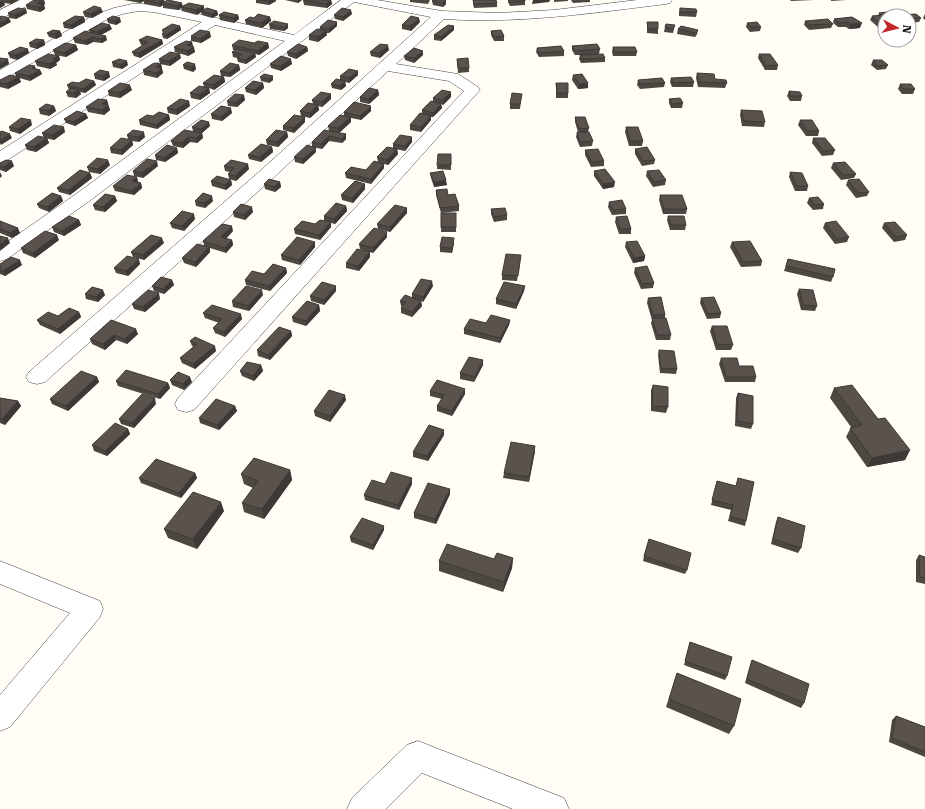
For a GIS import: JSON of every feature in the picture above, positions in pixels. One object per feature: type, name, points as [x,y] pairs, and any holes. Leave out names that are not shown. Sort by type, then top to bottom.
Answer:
[{"type":"street","points":[[0,15],[29,0]]},
{"type":"street","points":[[0,255],[82,198],[349,0]]},
{"type":"street","points":[[358,0],[441,15],[474,17],[539,14],[666,0]]},
{"type":"street","points":[[0,76],[99,18],[116,11],[144,8],[295,39]]},
{"type":"street","points":[[38,377],[266,175],[441,15]]},
{"type":"street","points":[[0,158],[213,21]]},
{"type":"street","points":[[186,404],[473,90],[453,77],[385,66]]},
{"type":"street","points":[[0,572],[90,609],[0,717]]},
{"type":"street","points":[[363,809],[418,756],[553,809]]},
{"type":"building","points":[[34,0],[44,0],[37,3],[44,5],[39,7],[26,5]]},
{"type":"building","points":[[145,0],[163,0],[159,3]]},
{"type":"building","points":[[168,0],[182,3],[177,6],[162,3]]},
{"type":"building","points":[[303,0],[331,0],[326,4]]},
{"type":"building","points":[[446,0],[443,3],[432,1]]},
{"type":"building","points":[[473,0],[496,0],[497,3],[474,4]]},
{"type":"building","points":[[509,0],[525,0],[525,1],[510,2]]},
{"type":"building","points":[[189,3],[204,6],[196,10],[181,7]]},
{"type":"building","points":[[94,6],[101,8],[91,14],[83,12]]},
{"type":"building","points":[[18,8],[26,9],[15,15],[8,13]]},
{"type":"building","points":[[207,8],[217,11],[212,14],[201,11]]},
{"type":"building","points":[[342,8],[351,10],[343,17],[334,15]]},
{"type":"building","points":[[680,8],[696,9],[697,12],[680,12]]},
{"type":"building","points":[[224,12],[238,15],[234,18],[219,15]]},
{"type":"building","points":[[258,14],[270,17],[261,23],[245,20],[250,17],[254,18]]},
{"type":"building","points":[[1,16],[9,18],[0,23]]},
{"type":"building","points":[[75,16],[84,17],[71,25],[63,23]]},
{"type":"building","points":[[113,16],[120,18],[114,21],[107,19]]},
{"type":"building","points":[[411,16],[419,18],[410,26],[402,25]]},
{"type":"building","points":[[872,16],[877,16],[877,21]]},
{"type":"building","points":[[852,17],[862,23],[839,23],[834,19]]},
{"type":"building","points":[[828,19],[833,24],[810,25],[805,21]]},
{"type":"building","points":[[328,20],[337,22],[329,29],[320,27]]},
{"type":"building","points":[[274,21],[288,24],[284,27],[269,24]]},
{"type":"building","points":[[647,22],[658,22],[658,29],[648,29]]},
{"type":"building","points":[[757,22],[761,27],[751,27],[747,23]]},
{"type":"building","points":[[102,23],[110,25],[97,32],[89,30]]},
{"type":"building","points":[[172,24],[180,26],[166,35],[162,34],[164,32],[162,30]]},
{"type":"building","points":[[666,24],[675,25],[673,29],[665,27]]},
{"type":"building","points":[[448,25],[454,26],[441,37],[434,35]]},
{"type":"building","points":[[681,26],[698,30],[696,33],[678,29]]},
{"type":"building","points":[[317,29],[326,31],[318,37],[309,35]]},
{"type":"building","points":[[53,30],[60,31],[55,34],[47,33]]},
{"type":"building","points":[[200,30],[210,32],[200,39],[191,36]]},
{"type":"building","points":[[501,30],[504,36],[494,37],[491,31]]},
{"type":"building","points":[[85,31],[106,36],[100,39],[92,37],[85,41],[73,38]]},
{"type":"building","points":[[147,36],[162,40],[139,53],[132,52],[148,42],[139,40]]},
{"type":"building","points":[[36,39],[44,40],[36,44],[29,43]]},
{"type":"building","points":[[239,40],[254,43],[258,41],[268,43],[258,51],[232,45]]},
{"type":"building","points":[[186,41],[192,42],[187,45],[194,47],[187,51],[174,47]]},
{"type":"building","points":[[65,43],[76,45],[64,53],[53,50]]},
{"type":"building","points":[[298,44],[307,47],[296,54],[287,52]]},
{"type":"building","points":[[380,44],[388,45],[379,53],[370,52]]},
{"type":"building","points":[[597,44],[600,49],[575,51],[572,46]]},
{"type":"building","points":[[561,46],[564,51],[539,53],[537,48]]},
{"type":"building","points":[[20,47],[28,49],[16,55],[8,53]]},
{"type":"building","points":[[613,47],[635,47],[637,52],[614,52]]},
{"type":"building","points":[[414,48],[423,51],[414,58],[404,56]]},
{"type":"building","points":[[237,49],[255,53],[245,60],[237,58],[242,54],[232,52]]},
{"type":"building","points":[[170,52],[180,54],[169,61],[159,59]]},
{"type":"building","points":[[48,54],[59,56],[53,59],[56,60],[49,64],[35,61]]},
{"type":"building","points":[[603,54],[605,58],[582,59],[580,55]]},
{"type":"building","points":[[759,54],[770,54],[778,65],[766,66]]},
{"type":"building","points":[[281,56],[291,59],[280,66],[270,64]]},
{"type":"building","points":[[0,58],[8,59],[0,64]]},
{"type":"building","points":[[468,58],[469,68],[458,68],[457,59]]},
{"type":"building","points":[[119,59],[127,61],[120,65],[112,62]]},
{"type":"building","points":[[873,60],[882,60],[888,65],[878,66]]},
{"type":"building","points":[[187,62],[195,64],[192,67],[183,65]]},
{"type":"building","points":[[154,63],[161,64],[156,67],[162,69],[156,73],[143,70]]},
{"type":"building","points":[[230,63],[239,65],[229,73],[220,71]]},
{"type":"building","points":[[29,65],[35,66],[32,68],[40,70],[29,76],[15,73]]},
{"type":"building","points":[[349,69],[358,71],[349,78],[340,76]]},
{"type":"building","points":[[100,70],[109,72],[103,76],[94,74]]},
{"type":"building","points":[[697,73],[714,74],[715,79],[726,80],[727,83],[699,82]]},
{"type":"building","points":[[264,74],[273,76],[269,79],[260,77]]},
{"type":"building","points":[[582,74],[588,83],[579,84],[573,75]]},
{"type":"building","points":[[10,75],[19,77],[6,84],[0,83],[0,80]]},
{"type":"building","points":[[214,75],[224,77],[213,85],[203,83]]},
{"type":"building","points":[[691,77],[694,82],[673,83],[671,78]]},
{"type":"building","points":[[662,78],[665,83],[640,84],[638,80]]},
{"type":"building","points":[[86,79],[94,81],[83,89],[67,85],[72,82],[79,83]]},
{"type":"building","points":[[336,79],[345,81],[340,86],[331,84]]},
{"type":"building","points":[[253,81],[263,83],[255,90],[245,88]]},
{"type":"building","points":[[120,83],[130,85],[119,93],[108,91]]},
{"type":"building","points":[[556,83],[568,83],[568,93],[557,93]]},
{"type":"building","points":[[900,84],[911,84],[915,89],[904,89]]},
{"type":"building","points":[[199,86],[209,88],[199,95],[190,93]]},
{"type":"building","points":[[71,88],[79,90],[74,93],[66,92]]},
{"type":"building","points":[[369,88],[378,90],[369,99],[360,97]]},
{"type":"building","points":[[442,90],[451,92],[443,100],[433,98]]},
{"type":"building","points":[[789,91],[800,92],[802,96],[791,96]]},
{"type":"building","points":[[321,92],[331,94],[322,102],[312,100]]},
{"type":"building","points":[[512,93],[522,94],[520,104],[510,104]]},
{"type":"building","points":[[235,94],[244,95],[236,103],[227,101]]},
{"type":"building","points":[[680,98],[683,103],[672,104],[669,99]]},
{"type":"building","points":[[98,99],[107,100],[102,104],[108,105],[102,110],[86,107]]},
{"type":"building","points":[[180,99],[189,101],[176,110],[167,108]]},
{"type":"building","points":[[431,101],[441,104],[433,113],[422,110]]},
{"type":"building","points":[[354,102],[371,106],[360,116],[344,112]]},
{"type":"building","points":[[308,103],[318,105],[310,113],[300,111]]},
{"type":"building","points":[[46,104],[54,106],[48,111],[39,109]]},
{"type":"building","points":[[221,106],[231,108],[221,117],[211,114]]},
{"type":"building","points":[[741,110],[762,111],[765,122],[744,121]]},
{"type":"building","points":[[77,111],[86,114],[73,122],[64,119]]},
{"type":"building","points":[[159,112],[169,115],[156,125],[139,120],[147,115],[153,116]]},
{"type":"building","points":[[420,113],[431,116],[421,127],[410,125]]},
{"type":"building","points":[[294,115],[305,117],[293,128],[283,126]]},
{"type":"building","points":[[340,115],[350,117],[338,128],[328,126]]},
{"type":"building","points":[[575,117],[585,117],[589,128],[579,129]]},
{"type":"building","points":[[21,118],[31,120],[18,129],[9,127]]},
{"type":"building","points":[[201,120],[209,122],[201,129],[192,127]]},
{"type":"building","points":[[800,120],[812,120],[819,131],[807,131]]},
{"type":"building","points":[[54,125],[64,127],[52,135],[42,133]]},
{"type":"building","points":[[626,127],[638,127],[643,141],[630,141]]},
{"type":"building","points":[[133,130],[144,132],[138,137],[127,135]]},
{"type":"building","points":[[184,130],[202,133],[196,138],[188,137],[182,143],[171,141]]},
{"type":"building","points":[[276,130],[287,132],[277,142],[266,140]]},
{"type":"building","points":[[324,130],[346,134],[342,139],[329,136],[321,144],[312,142]]},
{"type":"building","points":[[2,131],[10,134],[0,140],[0,132]]},
{"type":"building","points":[[577,132],[589,132],[593,141],[580,142]]},
{"type":"building","points":[[400,135],[412,137],[405,146],[393,144]]},
{"type":"building","points":[[38,136],[47,138],[34,147],[25,145]]},
{"type":"building","points":[[121,138],[132,140],[121,150],[110,148]]},
{"type":"building","points":[[813,138],[825,138],[835,150],[823,151]]},
{"type":"building","points":[[261,144],[272,147],[260,157],[248,155]]},
{"type":"building","points":[[167,145],[177,148],[164,158],[155,155]]},
{"type":"building","points":[[307,145],[316,148],[303,159],[294,157]]},
{"type":"building","points":[[387,147],[397,149],[387,160],[377,157]]},
{"type":"building","points":[[647,147],[655,160],[643,161],[635,149]]},
{"type":"building","points":[[598,149],[604,161],[592,162],[585,150]]},
{"type":"building","points":[[438,154],[451,154],[451,165],[437,165]]},
{"type":"building","points":[[97,158],[108,160],[98,169],[87,167]]},
{"type":"building","points":[[147,159],[157,161],[142,173],[133,171]]},
{"type":"building","points":[[6,160],[12,161],[3,167],[0,166],[0,163]]},
{"type":"building","points":[[231,160],[248,164],[235,176],[228,174],[234,168],[224,166]]},
{"type":"building","points":[[374,161],[384,164],[371,179],[345,173],[351,167],[366,170]]},
{"type":"building","points":[[845,162],[856,174],[843,175],[833,163]]},
{"type":"building","points":[[605,169],[615,182],[603,184],[594,171]]},
{"type":"building","points":[[80,170],[90,173],[69,190],[57,188]]},
{"type":"building","points":[[659,170],[666,180],[654,182],[647,171]]},
{"type":"building","points":[[443,171],[446,180],[434,182],[430,173]]},
{"type":"building","points":[[790,172],[802,173],[808,186],[797,186]]},
{"type":"building","points":[[127,175],[137,177],[132,181],[141,183],[132,191],[113,186]]},
{"type":"building","points":[[217,176],[231,180],[225,185],[211,181]]},
{"type":"building","points":[[269,179],[280,182],[274,187],[264,184]]},
{"type":"building","points":[[859,179],[869,192],[858,193],[848,180]]},
{"type":"building","points":[[355,181],[365,184],[352,198],[341,195]]},
{"type":"building","points":[[447,189],[448,195],[455,194],[459,206],[440,208],[436,190]]},
{"type":"building","points":[[52,193],[61,196],[47,207],[37,204]]},
{"type":"building","points":[[203,193],[212,196],[204,203],[195,201]]},
{"type":"building","points":[[105,194],[115,196],[103,207],[93,205]]},
{"type":"building","points":[[660,195],[682,195],[687,209],[664,209]]},
{"type":"building","points":[[818,197],[824,204],[815,205],[809,198]]},
{"type":"building","points":[[622,200],[626,209],[613,210],[609,202]]},
{"type":"building","points":[[336,203],[346,206],[334,219],[324,216]]},
{"type":"building","points":[[241,204],[252,207],[244,215],[233,212]]},
{"type":"building","points":[[395,205],[407,208],[390,227],[377,224]]},
{"type":"building","points":[[505,208],[507,215],[494,217],[491,209]]},
{"type":"building","points":[[182,211],[194,214],[182,226],[170,223]]},
{"type":"building","points":[[441,213],[456,213],[456,227],[441,227]]},
{"type":"building","points":[[69,216],[79,220],[62,231],[52,227]]},
{"type":"building","points":[[627,216],[631,229],[620,229],[616,217]]},
{"type":"building","points":[[668,216],[684,216],[686,225],[671,225]]},
{"type":"building","points":[[320,220],[331,222],[319,235],[294,229],[302,221],[315,224]]},
{"type":"building","points":[[0,221],[18,228],[10,233],[0,229]]},
{"type":"building","points":[[836,221],[849,237],[837,239],[825,223]]},
{"type":"building","points":[[895,222],[907,235],[896,237],[884,223]]},
{"type":"building","points":[[222,224],[232,226],[221,237],[232,240],[225,248],[203,241]]},
{"type":"building","points":[[374,228],[387,232],[373,248],[359,244]]},
{"type":"building","points":[[45,231],[57,235],[33,253],[21,248]]},
{"type":"building","points":[[151,235],[162,238],[143,255],[131,252]]},
{"type":"building","points":[[0,236],[8,238],[0,244]]},
{"type":"building","points":[[297,237],[315,242],[299,260],[281,255]]},
{"type":"building","points":[[442,237],[454,238],[452,248],[440,247]]},
{"type":"building","points":[[637,241],[645,256],[634,258],[626,242]]},
{"type":"building","points":[[750,241],[762,261],[743,262],[732,242]]},
{"type":"building","points":[[197,244],[209,247],[195,262],[182,258]]},
{"type":"building","points":[[357,249],[370,252],[358,266],[346,263]]},
{"type":"building","points":[[506,254],[521,255],[518,276],[502,275]]},
{"type":"building","points":[[127,256],[139,259],[126,271],[114,268]]},
{"type":"building","points":[[11,257],[20,260],[3,271],[0,270],[0,264]]},
{"type":"building","points":[[788,259],[835,269],[833,277],[786,266]]},
{"type":"building","points":[[273,264],[286,268],[269,286],[245,280],[252,271],[264,274]]},
{"type":"building","points":[[647,266],[654,283],[642,284],[635,268]]},
{"type":"building","points":[[161,277],[172,280],[163,289],[152,286]]},
{"type":"building","points":[[421,279],[432,281],[423,297],[412,294]]},
{"type":"building","points":[[322,282],[336,286],[324,300],[310,296]]},
{"type":"building","points":[[504,282],[525,286],[516,304],[496,299]]},
{"type":"building","points":[[246,286],[262,290],[248,306],[232,301]]},
{"type":"building","points":[[92,287],[103,290],[96,297],[85,294]]},
{"type":"building","points":[[799,289],[813,290],[817,306],[803,305]]},
{"type":"building","points":[[148,290],[159,293],[143,307],[132,304]]},
{"type":"building","points":[[405,295],[421,301],[412,312],[401,308],[406,302],[400,301]]},
{"type":"building","points":[[661,297],[665,315],[653,315],[648,298]]},
{"type":"building","points":[[714,297],[721,313],[708,314],[701,298]]},
{"type":"building","points":[[307,301],[319,305],[306,321],[292,317]]},
{"type":"building","points":[[212,305],[241,314],[224,332],[213,328],[222,319],[203,313]]},
{"type":"building","points":[[69,308],[79,312],[58,329],[37,320],[48,312],[58,316]]},
{"type":"building","points":[[491,315],[510,320],[500,338],[464,329],[470,319],[486,323]]},
{"type":"building","points":[[652,318],[666,318],[671,335],[657,335]]},
{"type":"building","points":[[111,320],[136,329],[125,339],[114,335],[103,344],[90,339]]},
{"type":"building","points":[[712,326],[727,326],[733,345],[717,344]]},
{"type":"building","points":[[279,327],[291,331],[268,355],[257,350]]},
{"type":"building","points":[[195,337],[215,346],[193,364],[180,358],[197,344],[190,341]]},
{"type":"building","points":[[659,350],[674,351],[677,369],[661,368]]},
{"type":"building","points":[[469,357],[483,360],[475,377],[460,373]]},
{"type":"building","points":[[721,358],[737,358],[739,366],[753,366],[756,377],[726,377]]},
{"type":"building","points":[[247,362],[261,365],[253,376],[240,371]]},
{"type":"building","points":[[126,370],[168,383],[158,394],[116,381]]},
{"type":"building","points":[[81,371],[97,377],[66,406],[50,399]]},
{"type":"building","points":[[178,372],[190,377],[183,384],[170,380]]},
{"type":"building","points":[[437,380],[465,389],[452,411],[437,406],[444,395],[430,391]]},
{"type":"building","points":[[653,385],[668,387],[668,407],[652,406]]},
{"type":"building","points":[[852,385],[878,419],[885,418],[910,450],[872,458],[850,428],[862,425],[834,388]]},
{"type":"building","points":[[329,390],[345,395],[330,416],[314,411]]},
{"type":"building","points":[[738,393],[753,396],[753,424],[737,421]]},
{"type":"building","points":[[142,394],[155,398],[132,423],[119,419]]},
{"type":"building","points":[[0,398],[18,401],[2,419],[0,419]]},
{"type":"building","points":[[216,399],[235,406],[217,425],[199,418]]},
{"type":"building","points":[[115,423],[128,429],[105,451],[92,445]]},
{"type":"building","points":[[429,425],[444,430],[427,456],[413,452]]},
{"type":"building","points":[[511,442],[535,446],[529,477],[504,473]]},
{"type":"building","points":[[254,458],[290,470],[262,509],[242,503],[258,481],[241,474]]},
{"type":"building","points":[[156,459],[195,473],[179,493],[139,478]]},
{"type":"building","points":[[391,472],[412,478],[398,505],[364,495],[372,480],[385,484]]},
{"type":"building","points":[[738,478],[754,482],[746,521],[730,516],[733,505],[712,500],[717,481],[736,486]]},
{"type":"building","points":[[428,483],[450,489],[435,519],[414,513]]},
{"type":"building","points":[[193,492],[221,502],[193,539],[164,529]]},
{"type":"building","points":[[778,517],[805,526],[801,548],[773,539]]},
{"type":"building","points":[[362,518],[384,526],[373,545],[350,537]]},
{"type":"building","points":[[649,539],[691,553],[687,570],[644,556]]},
{"type":"building","points":[[447,544],[494,559],[497,553],[513,558],[504,582],[439,561]]},
{"type":"building","points":[[919,555],[925,557],[925,578],[920,577]]},
{"type":"building","points":[[690,642],[732,657],[727,676],[685,661]]},
{"type":"building","points":[[752,660],[809,684],[804,703],[747,679]]},
{"type":"building","points":[[677,673],[741,699],[734,726],[669,699]]},
{"type":"building","points":[[896,716],[925,727],[925,752],[892,738]]}]
